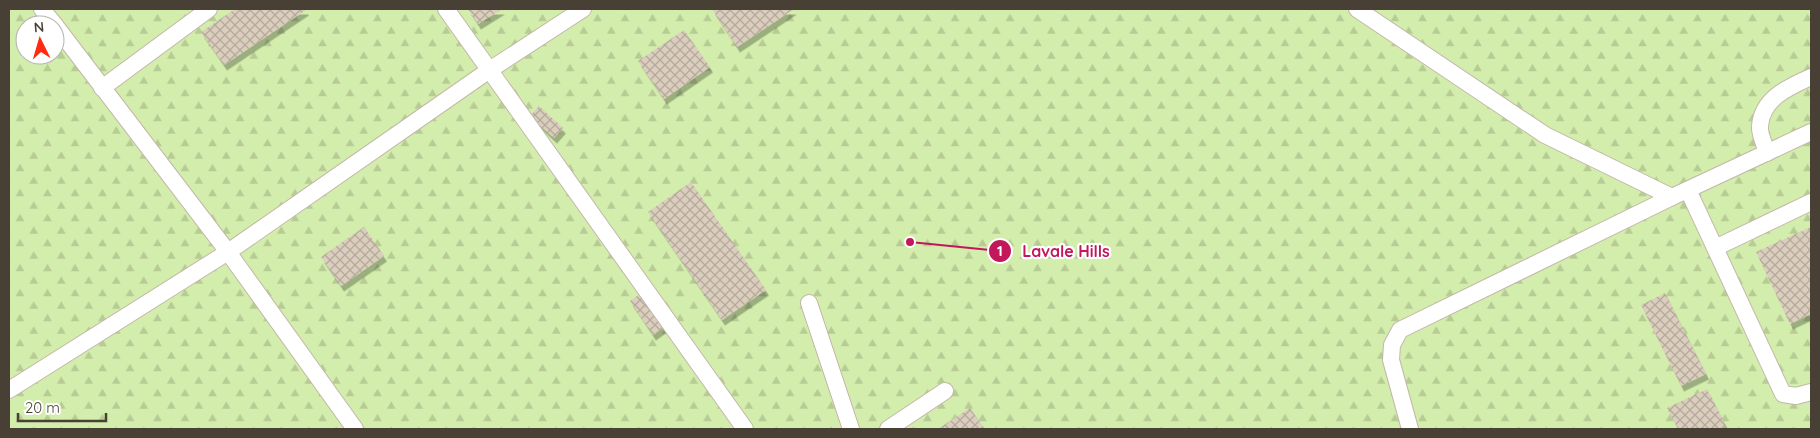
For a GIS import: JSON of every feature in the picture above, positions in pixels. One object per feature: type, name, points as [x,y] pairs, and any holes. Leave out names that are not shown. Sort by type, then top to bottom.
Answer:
[{"type":"lane","points":[[102,88],[209,9]]},
{"type":"lane","points":[[446,9],[488,71],[745,429]]},
{"type":"lane","points":[[9,390],[228,252],[488,71],[583,9]]},
{"type":"lane","points":[[1357,9],[1545,135],[1672,197]]},
{"type":"lane","points":[[65,38],[228,252],[355,429]]},
{"type":"lane","points":[[1767,153],[1760,127],[1764,109],[1784,89],[1811,77]]},
{"type":"lane","points":[[1410,429],[1391,360],[1392,345],[1400,330],[1672,197],[1811,132]]},
{"type":"lane","points":[[1688,190],[1783,394],[1796,396],[1811,392]]},
{"type":"lane","points":[[1715,248],[1811,202]]},
{"type":"lane","points":[[809,303],[851,429]]},
{"type":"lane","points":[[888,429],[945,391]]},
{"type":"green space","points":[[9,9],[1811,9],[1811,429],[9,429]]},
{"type":"building","points":[[235,9],[306,10],[224,65],[201,32]]},
{"type":"building","points":[[468,9],[502,9],[478,24]]},
{"type":"building","points":[[712,9],[794,9],[737,47]]},
{"type":"building","points":[[684,30],[710,67],[664,99],[638,61]]},
{"type":"building","points":[[539,106],[563,128],[554,138],[530,116]]},
{"type":"building","points":[[691,182],[766,290],[722,320],[648,212]]},
{"type":"building","points":[[364,227],[384,256],[341,286],[321,257]]},
{"type":"building","points":[[1811,227],[1811,314],[1790,324],[1756,252]]},
{"type":"building","points":[[644,291],[667,325],[653,335],[630,301]]},
{"type":"building","points":[[1665,293],[1706,374],[1681,386],[1641,305]]},
{"type":"building","points":[[1707,389],[1726,426],[1719,429],[1678,429],[1667,408]]},
{"type":"building","points":[[970,408],[985,429],[938,429]]},
{"type":"place","name":"Lavale Hills","points":[[910,242]]}]
